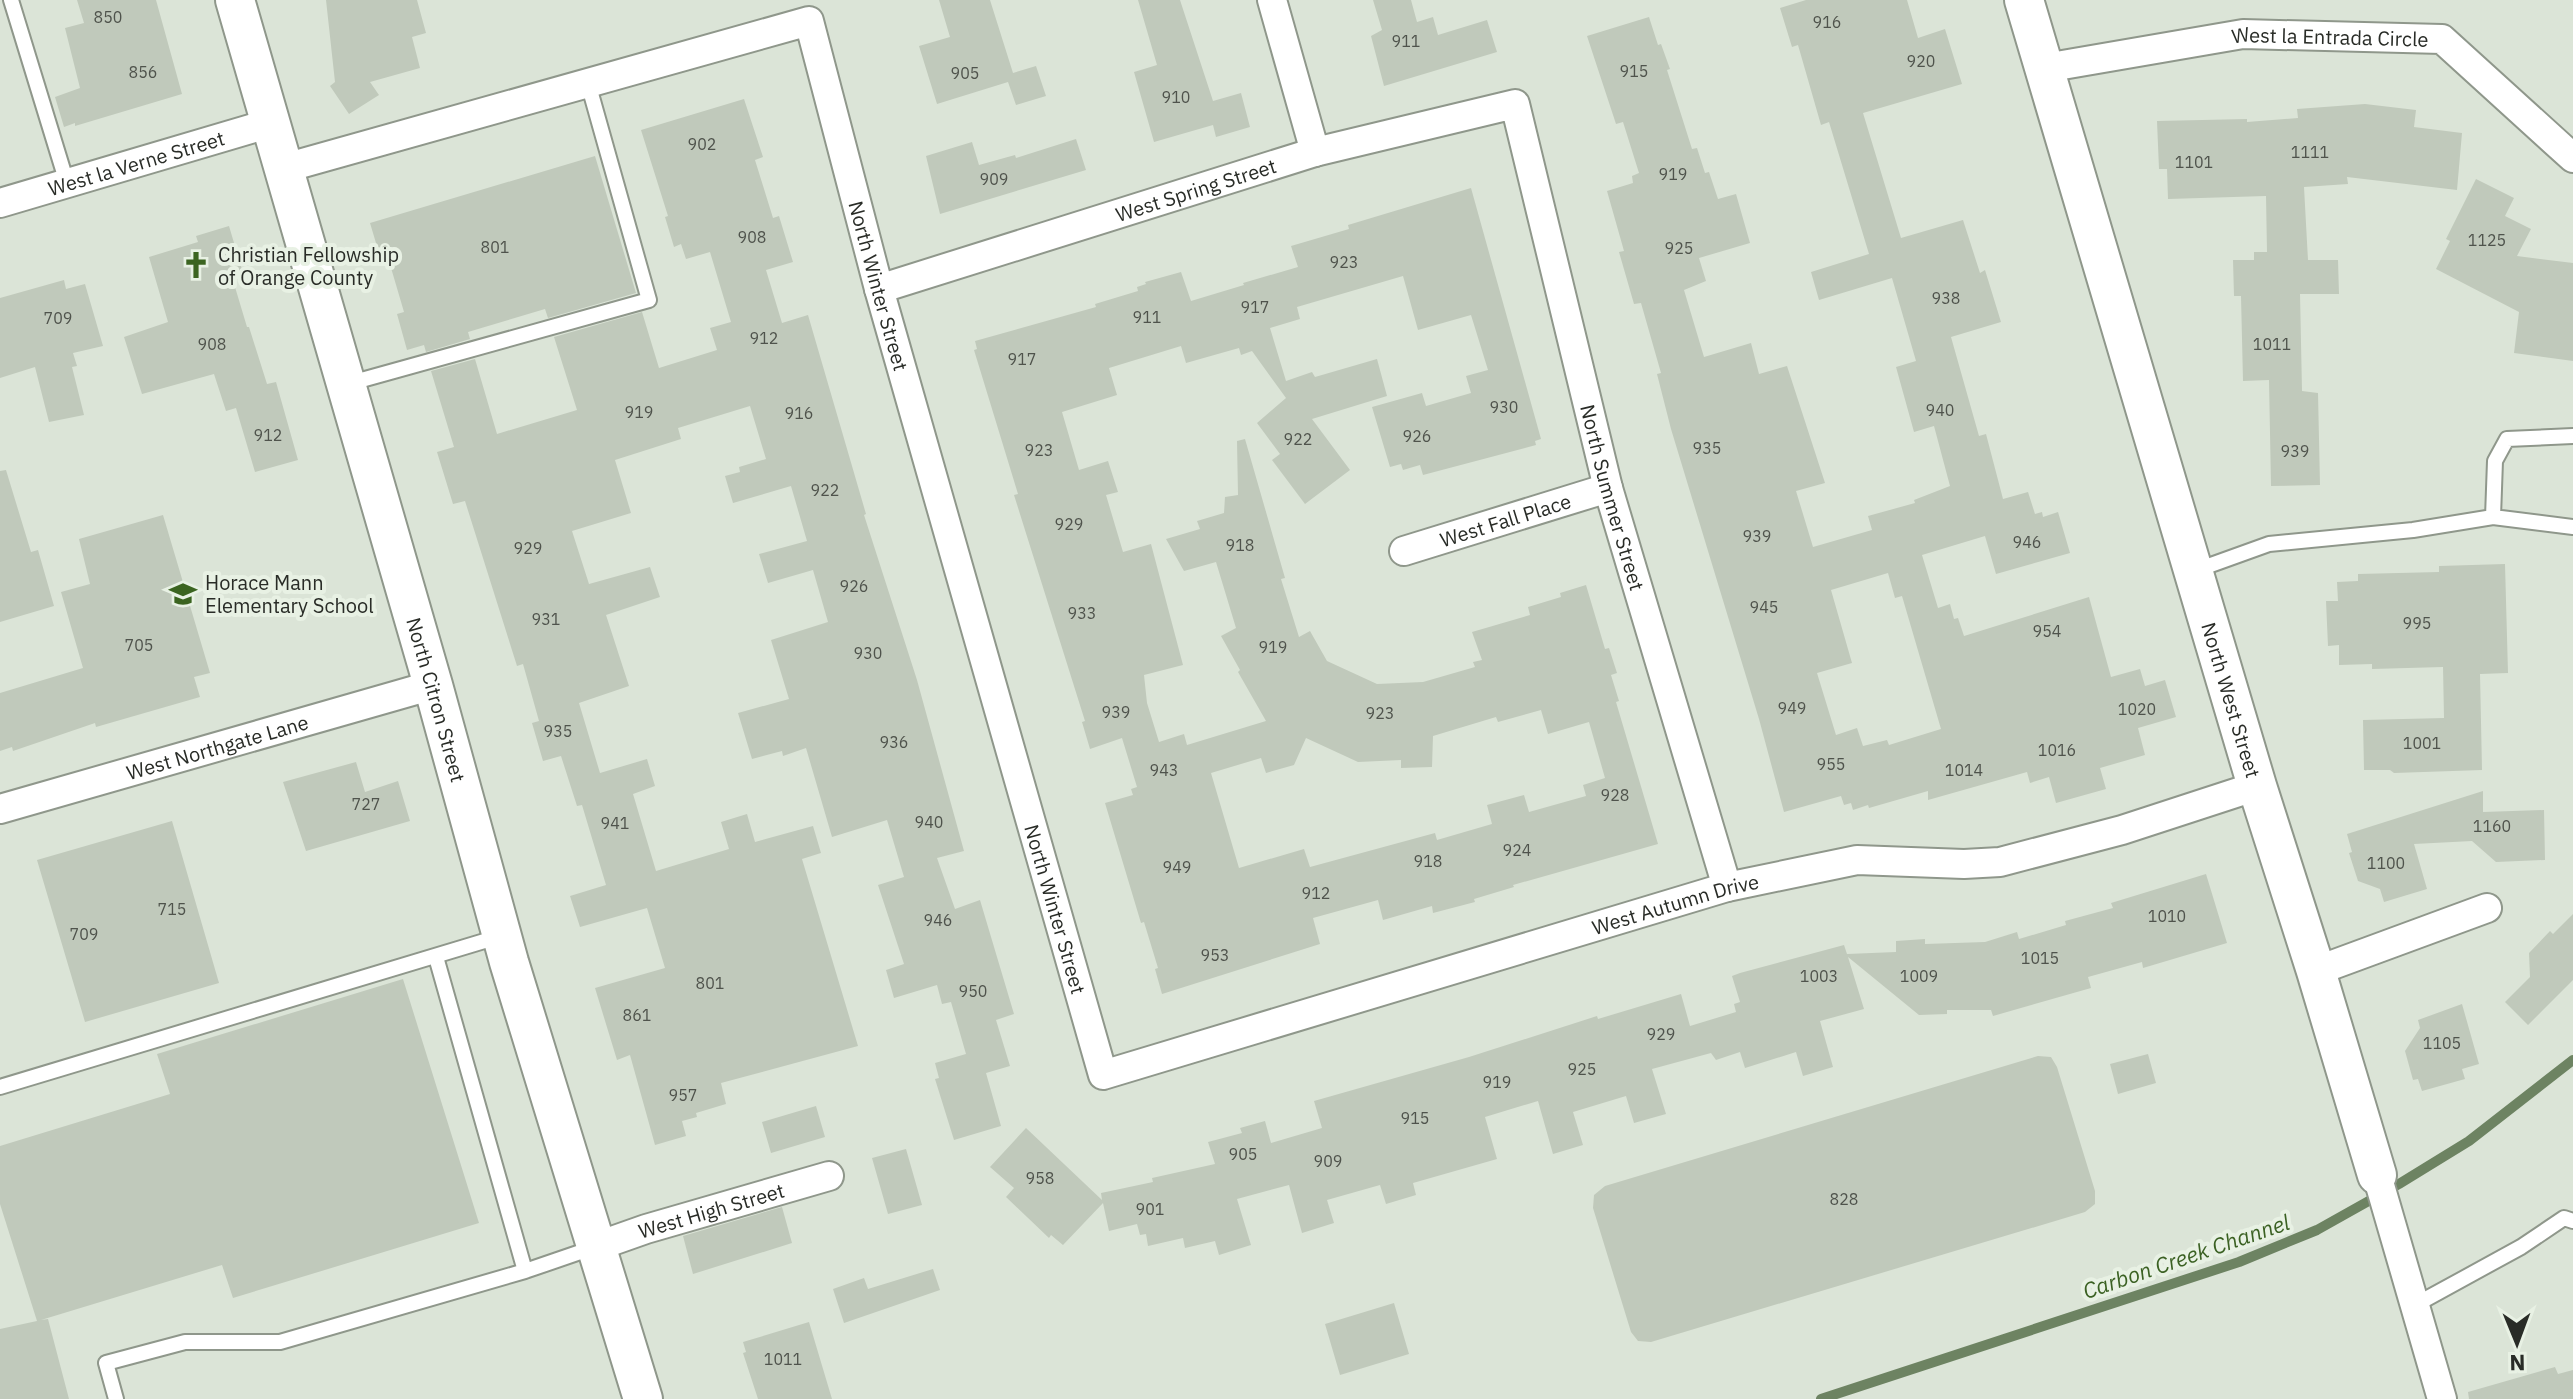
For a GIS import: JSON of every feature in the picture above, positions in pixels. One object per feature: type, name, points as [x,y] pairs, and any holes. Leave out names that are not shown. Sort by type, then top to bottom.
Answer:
[{"type":"street","name":"North Citron Street","points":[[235,0],[433,685],[502,936],[643,1399]]},
{"type":"street","points":[[1272,0],[1315,152]]},
{"type":"street","name":"North West Street","points":[[2024,0],[2442,1399]]},
{"type":"street","name":"North Winter Street","points":[[285,168],[809,21],[879,289],[1103,1075]]},
{"type":"street","name":"West la Entrada Circle","points":[[2045,68],[2243,34],[2442,39],[2573,158]]},
{"type":"street","name":"West Spring Street","points":[[879,289],[1315,152],[1515,104]]},
{"type":"street","name":"North Summer Street","points":[[1515,104],[1608,488],[1727,887]]},
{"type":"street","name":"West la Verne Street","points":[[0,203],[271,123]]},
{"type":"street","name":"West Fall Place","points":[[1404,551],[1608,488]]},
{"type":"street","name":"West Northgate Lane","points":[[0,809],[433,685]]},
{"type":"street","name":"West Autumn Drive","points":[[1103,1075],[1727,887],[1857,860],[1964,864],[2000,862],[2122,830],[2257,786]]},
{"type":"street","points":[[2316,971],[2487,908]]},
{"type":"street","name":"West High Street","points":[[595,1247],[646,1229],[829,1176]]},
{"type":"lane","points":[[11,0],[67,183]]},
{"type":"lane","points":[[347,384],[649,300],[588,83]]},
{"type":"lane","points":[[2493,517],[2495,461],[2507,439],[2573,436]]},
{"type":"lane","points":[[2194,571],[2269,544],[2413,530],[2493,517],[2573,527]]},
{"type":"lane","points":[[0,1087],[502,936]]},
{"type":"lane","points":[[436,957],[525,1271]]},
{"type":"lane","points":[[2415,1305],[2521,1247],[2564,1218],[2573,1221]]},
{"type":"lane","points":[[116,1399],[106,1363],[185,1342],[280,1342],[525,1271],[595,1247]]},
{"type":"building","points":[[77,0],[156,0],[182,94],[64,127],[55,97],[80,88],[65,28],[84,23]]},
{"type":"building","points":[[326,0],[417,0],[426,33],[412,37],[420,68],[370,82],[379,95],[349,114],[330,86],[335,82]]},
{"type":"building","points":[[939,0],[990,0],[1013,73],[1036,66],[1046,96],[1016,105],[1008,82],[937,104],[919,46],[950,37]]},
{"type":"building","points":[[1138,0],[1180,0],[1213,101],[1241,93],[1250,127],[1216,137],[1213,125],[1154,142],[1134,72],[1157,65]]},
{"type":"building","points":[[1373,0],[1411,0],[1417,22],[1433,17],[1438,35],[1487,20],[1497,52],[1384,86],[1371,36],[1382,30]]},
{"type":"building","points":[[1806,0],[1907,0],[1918,38],[1945,29],[1962,84],[1863,113],[1901,238],[1963,220],[1980,273],[1985,270],[2001,322],[1951,337],[1979,436],[1986,434],[2003,499],[2028,492],[2035,514],[2042,512],[2043,517],[2058,512],[2070,553],[1996,574],[1985,536],[1922,555],[1938,608],[1950,604],[1964,636],[2089,597],[2111,677],[2140,669],[2145,686],[2165,680],[2176,717],[2138,728],[2145,755],[2100,768],[2106,789],[2056,803],[2049,777],[2030,783],[2027,772],[1928,800],[1928,791],[1853,810],[1851,803],[1844,805],[1841,796],[1784,812],[1671,429],[1657,374],[1661,373],[1641,303],[1634,304],[1619,252],[1624,251],[1607,191],[1633,183],[1632,176],[1639,173],[1623,122],[1616,124],[1587,36],[1649,17],[1670,69],[1667,70],[1692,149],[1697,148],[1718,199],[1736,194],[1750,243],[1699,258],[1706,281],[1684,290],[1704,357],[1751,343],[1759,374],[1787,366],[1825,483],[1796,491],[1813,547],[1872,530],[1868,516],[1915,503],[1914,500],[1950,486],[1934,426],[1914,432],[1896,367],[1916,361],[1892,278],[1819,300],[1811,272],[1869,254],[1829,122],[1821,125],[1798,45],[1792,47],[1780,8]],"holes":[[[1888,573],[1895,598],[1902,596],[1941,729],[1889,745],[1887,740],[1863,746],[1857,728],[1836,735],[1817,673],[1852,663],[1831,590]]]},
{"type":"building","points":[[744,99],[763,157],[755,160],[773,218],[779,216],[793,262],[766,270],[782,323],[808,315],[864,515],[917,680],[964,851],[937,858],[955,909],[980,900],[1014,1014],[996,1020],[1010,1066],[986,1073],[1001,1126],[954,1140],[935,1079],[939,1078],[935,1063],[966,1054],[951,1002],[942,1004],[937,985],[894,998],[886,970],[904,964],[878,885],[904,877],[887,820],[832,837],[806,748],[783,756],[782,751],[752,759],[738,713],[789,699],[771,640],[828,622],[813,570],[768,583],[759,554],[807,541],[791,486],[733,503],[725,476],[740,472],[739,467],[766,459],[750,406],[678,428],[681,439],[615,460],[631,513],[572,531],[589,584],[650,567],[660,597],[606,615],[629,686],[579,703],[600,773],[647,759],[655,786],[633,794],[656,871],[729,849],[721,822],[747,814],[755,842],[813,826],[821,853],[802,859],[858,1046],[721,1083],[726,1104],[696,1113],[697,1117],[682,1121],[686,1136],[655,1145],[630,1055],[617,1060],[595,988],[665,968],[647,908],[580,927],[570,896],[606,885],[582,805],[577,806],[561,756],[543,761],[532,723],[539,721],[523,664],[517,666],[465,501],[453,504],[437,452],[454,447],[431,371],[475,359],[497,434],[577,410],[554,337],[642,312],[659,368],[717,350],[710,328],[731,322],[710,252],[686,259],[681,244],[674,247],[665,217],[668,216],[641,130]]},
{"type":"building","points":[[2365,104],[2416,110],[2414,127],[2462,133],[2457,190],[2347,177],[2348,184],[2304,187],[2308,260],[2338,260],[2339,294],[2300,294],[2302,391],[2318,393],[2320,485],[2271,486],[2269,380],[2243,381],[2241,296],[2234,296],[2233,260],[2254,260],[2254,252],[2267,252],[2266,196],[2168,199],[2167,169],[2159,169],[2157,121],[2247,119],[2247,122],[2298,118],[2297,109]]},
{"type":"building","points":[[1076,139],[1086,170],[940,214],[926,156],[972,142],[979,165],[1015,155],[1016,158]]},
{"type":"building","points":[[595,156],[636,293],[548,318],[545,309],[468,332],[470,339],[426,352],[424,345],[407,350],[397,314],[404,312],[389,261],[382,263],[370,223]]},
{"type":"building","points":[[2476,179],[2514,198],[2505,216],[2531,229],[2517,256],[2573,263],[2573,361],[2514,353],[2519,312],[2436,269],[2450,241],[2446,239]]},
{"type":"building","points":[[1471,188],[1541,439],[1535,441],[1536,445],[1423,475],[1420,465],[1403,470],[1401,464],[1390,467],[1372,407],[1422,393],[1426,406],[1471,393],[1466,376],[1488,370],[1471,315],[1418,330],[1403,276],[1297,307],[1300,319],[1270,328],[1286,381],[1312,372],[1315,377],[1377,359],[1387,396],[1312,419],[1350,470],[1305,504],[1272,460],[1280,454],[1257,423],[1286,398],[1252,351],[1241,355],[1239,348],[1186,363],[1181,346],[1109,368],[1117,395],[1062,412],[1079,470],[1108,461],[1118,492],[1106,495],[1123,552],[1151,544],[1183,665],[1144,675],[1147,703],[1159,742],[1184,734],[1187,745],[1266,721],[1221,636],[1236,628],[1216,562],[1184,571],[1166,539],[1200,529],[1197,521],[1224,513],[1225,497],[1238,495],[1237,441],[1245,439],[1299,637],[1310,631],[1327,661],[1377,684],[1423,682],[1475,667],[1473,662],[1482,660],[1472,632],[1530,615],[1528,607],[1586,585],[1605,649],[1609,648],[1617,673],[1611,675],[1619,701],[1616,702],[1658,844],[1513,885],[1474,899],[1475,902],[1433,913],[1432,906],[1383,920],[1378,900],[1313,918],[1320,944],[1162,994],[1155,969],[1158,968],[1144,922],[1141,923],[1105,803],[1133,795],[1131,789],[1137,787],[1122,738],[1090,749],[1082,722],[1085,721],[1014,495],[1018,494],[974,350],[977,349],[975,341],[1096,307],[1095,304],[1138,291],[1137,287],[1145,282],[1181,272],[1191,301],[1244,285],[1298,267],[1291,246],[1349,229],[1348,225]],"holes":[[[1541,710],[1548,734],[1589,722],[1605,778],[1583,785],[1586,796],[1529,812],[1524,795],[1487,805],[1492,824],[1437,840],[1435,833],[1310,867],[1304,849],[1239,868],[1211,773],[1261,758],[1266,773],[1294,765],[1306,738],[1358,762],[1401,760],[1401,768],[1432,767],[1433,736],[1496,717],[1498,722]]]},
{"type":"building","points":[[229,226],[243,273],[232,277],[267,384],[276,382],[298,460],[255,472],[236,408],[226,411],[214,374],[142,394],[124,337],[168,322],[149,257],[198,242],[196,236]]},
{"type":"building","points":[[64,280],[66,289],[85,284],[103,346],[73,353],[77,366],[72,367],[84,415],[49,422],[35,367],[0,378],[0,298]]},
{"type":"building","points":[[6,470],[31,552],[38,550],[54,606],[0,622],[0,471]]},
{"type":"building","points":[[163,515],[210,673],[194,677],[200,697],[96,727],[95,723],[13,751],[12,747],[0,751],[0,693],[83,668],[61,592],[90,584],[79,539]]},
{"type":"building","points":[[2505,564],[2508,673],[2480,674],[2482,770],[2394,773],[2390,770],[2364,770],[2363,720],[2444,718],[2443,667],[2372,669],[2372,664],[2339,665],[2339,645],[2328,646],[2326,601],[2338,601],[2337,582],[2358,581],[2358,574],[2439,572],[2439,566]]},
{"type":"building","points":[[356,762],[365,792],[398,781],[410,821],[306,851],[283,782]]},
{"type":"building","points":[[2483,791],[2483,812],[2544,810],[2545,860],[2496,862],[2472,841],[2414,844],[2427,889],[2384,902],[2380,889],[2358,881],[2347,834]]},
{"type":"building","points":[[172,821],[219,983],[85,1022],[37,860]]},
{"type":"building","points":[[2206,874],[2227,943],[2143,968],[2142,962],[2088,977],[2091,988],[1993,1016],[1991,1010],[1947,1010],[1947,1014],[1919,1015],[1848,957],[1864,1009],[1820,1021],[1833,1067],[1803,1076],[1796,1052],[1745,1068],[1740,1052],[1716,1060],[1711,1053],[1652,1069],[1666,1114],[1634,1123],[1626,1096],[1573,1112],[1583,1145],[1553,1154],[1538,1101],[1485,1117],[1497,1159],[1413,1183],[1416,1195],[1386,1204],[1380,1185],[1327,1200],[1334,1223],[1302,1233],[1289,1185],[1237,1199],[1251,1245],[1219,1255],[1215,1241],[1185,1248],[1183,1238],[1148,1246],[1146,1234],[1140,1235],[1137,1224],[1109,1231],[1103,1203],[1063,1245],[1051,1235],[1049,1238],[1006,1197],[1014,1188],[990,1167],[1026,1128],[1102,1200],[1101,1193],[1215,1164],[1208,1142],[1242,1133],[1240,1128],[1265,1121],[1271,1143],[1322,1128],[1314,1101],[1469,1057],[1597,1016],[1598,1019],[1681,994],[1690,1026],[1736,1012],[1734,1004],[1740,1002],[1732,976],[1740,973],[1844,945],[1847,954],[1896,952],[1896,941],[1925,939],[1925,944],[1985,942],[2017,932],[2019,939],[2066,925],[2065,921],[2113,908],[2111,903]]},
{"type":"building","points":[[2573,914],[2573,980],[2528,1025],[2505,1002],[2530,977],[2529,953],[2550,931],[2553,934]]},
{"type":"building","points":[[403,979],[479,1223],[233,1298],[222,1265],[41,1320],[48,1319],[69,1399],[0,1399],[0,1329],[37,1321],[0,1204],[0,1146],[170,1094],[157,1054]]},
{"type":"building","points":[[2462,1004],[2479,1064],[2462,1069],[2465,1079],[2422,1091],[2418,1079],[2413,1080],[2405,1051],[2420,1028],[2418,1020]]},
{"type":"building","points":[[2148,1054],[2156,1083],[2118,1094],[2110,1064]]},
{"type":"building","points":[[2038,1056],[2051,1057],[2057,1067],[2095,1191],[2095,1204],[2085,1212],[1651,1342],[1638,1341],[1631,1332],[1593,1208],[1594,1195],[1605,1186]]},
{"type":"building","points":[[816,1106],[825,1137],[771,1153],[762,1122]]},
{"type":"building","points":[[906,1149],[922,1205],[888,1214],[872,1158]]},
{"type":"building","points":[[782,1207],[792,1243],[693,1274],[683,1236]]},
{"type":"building","points":[[933,1269],[940,1290],[844,1323],[833,1289],[864,1278],[868,1289]]},
{"type":"building","points":[[1394,1303],[1409,1354],[1340,1375],[1325,1324]]},
{"type":"building","points":[[809,1322],[832,1399],[758,1399],[743,1353],[746,1352],[743,1342]]},
{"type":"building","points":[[2555,1367],[2558,1374],[2573,1370],[2573,1399],[2469,1399],[2468,1392]]},
{"type":"waterway","name":"Carbon Creek Channel","points":[[1821,1399],[2239,1262],[2317,1230],[2469,1141],[2573,1060]]},
{"type":"place","name":"Christian Fellowship of Orange County","points":[[196,265]]},
{"type":"place","name":"Horace Mann Elementary School","points":[[183,594]]}]
